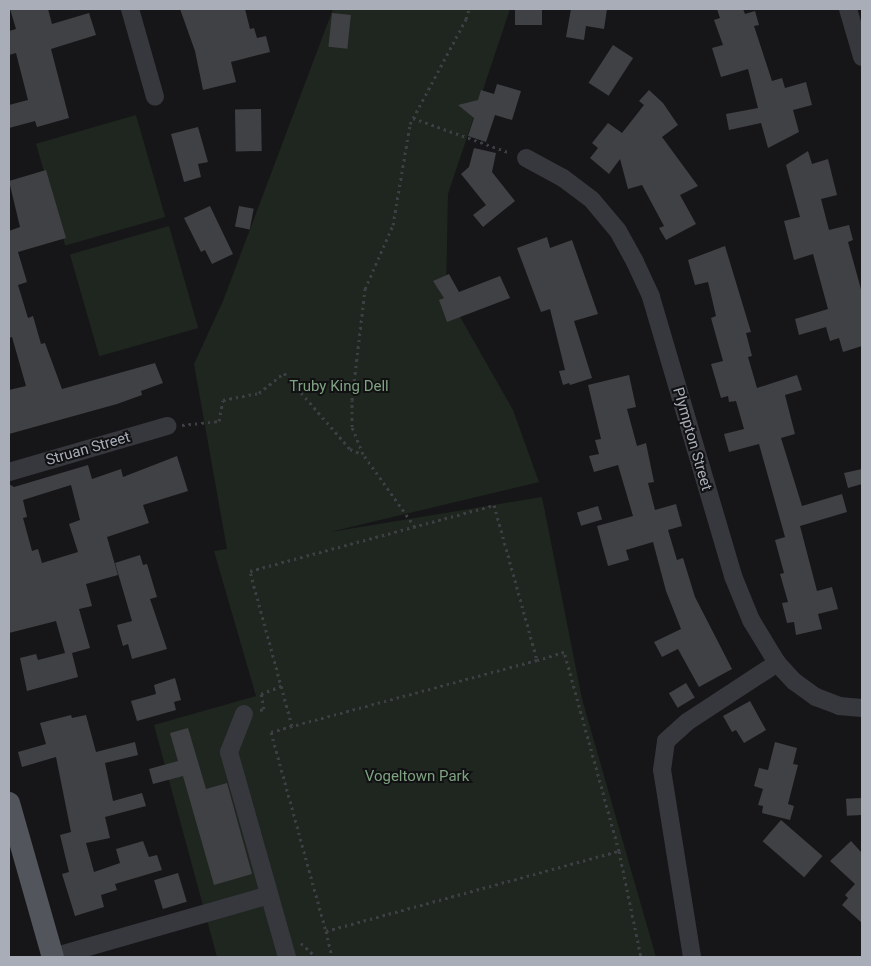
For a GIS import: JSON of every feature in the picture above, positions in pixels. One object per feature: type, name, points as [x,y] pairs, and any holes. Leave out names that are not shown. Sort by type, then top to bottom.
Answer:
[{"type":"main road","points":[[9,803],[53,957]]},
{"type":"street","points":[[130,9],[155,96]]},
{"type":"street","points":[[848,9],[862,57]]},
{"type":"street","name":"Plympton Street","points":[[526,158],[563,178],[592,200],[618,231],[635,262],[651,297],[733,576],[751,620],[778,663],[795,682],[816,697],[838,706],[862,708]]},
{"type":"street","name":"Struan Street","points":[[9,472],[167,426]]},
{"type":"street","points":[[692,957],[662,770],[666,741],[687,722],[778,663]]},
{"type":"street","points":[[244,714],[229,752],[287,957]]},
{"type":"street","points":[[53,957],[269,895]]},
{"type":"path","points":[[414,526],[363,454],[352,427],[352,400],[366,289],[393,225],[413,118],[466,20],[469,9]]},
{"type":"path","points":[[413,118],[526,158]]},
{"type":"path","points":[[167,426],[219,421],[223,400],[259,392],[284,373],[350,449],[363,454]]},
{"type":"path","points":[[292,726],[250,571],[414,526],[494,505],[537,660]]},
{"type":"path","points":[[332,957],[271,732],[564,652],[619,851],[641,957]]},
{"type":"path","points":[[244,714],[264,708],[261,694],[281,686]]},
{"type":"path","points":[[326,931],[619,851]]},
{"type":"green space","points":[[333,9],[510,9],[448,194],[446,292],[513,410],[539,482],[330,532],[542,497],[582,699],[656,957],[217,957],[154,725],[256,696],[214,551],[227,549],[194,364],[223,301]]},
{"type":"green space","points":[[136,115],[165,217],[65,246],[36,144]]},
{"type":"green space","points":[[169,226],[198,328],[99,356],[70,254]]},
{"type":"building","points":[[10,9],[48,9],[52,24],[89,13],[96,35],[51,49],[69,118],[37,127],[35,121],[9,128],[9,105],[28,100],[16,53],[9,55],[9,31],[16,29]]},
{"type":"building","points":[[180,9],[245,9],[250,29],[254,28],[257,38],[266,36],[270,52],[231,62],[236,82],[203,90],[195,51]]},
{"type":"building","points":[[515,9],[542,9],[542,25],[515,25]]},
{"type":"building","points":[[571,9],[607,9],[604,29],[586,26],[584,40],[566,37]]},
{"type":"building","points":[[717,9],[743,9],[745,14],[755,11],[759,25],[754,26],[772,81],[782,78],[785,88],[806,82],[812,105],[793,110],[799,132],[768,148],[761,123],[729,130],[726,114],[758,108],[748,69],[721,77],[712,48],[723,45],[714,20],[720,18]]},
{"type":"building","points":[[332,13],[351,15],[347,49],[328,47]]},
{"type":"building","points":[[613,45],[633,58],[609,96],[588,83]]},
{"type":"building","points":[[497,84],[521,91],[512,120],[495,115],[486,142],[468,136],[474,118],[458,105],[478,100],[481,90],[494,94]]},
{"type":"building","points":[[649,90],[663,103],[678,125],[662,137],[698,186],[680,195],[696,224],[666,240],[659,228],[664,226],[642,185],[628,189],[620,159],[609,174],[590,158],[598,148],[592,143],[608,123],[622,133],[644,105],[639,101]]},
{"type":"building","points":[[235,109],[261,109],[262,151],[236,151]]},
{"type":"building","points":[[198,127],[208,162],[198,164],[201,177],[184,182],[171,134]]},
{"type":"building","points":[[474,148],[496,153],[492,172],[515,201],[483,227],[473,215],[486,205],[461,174],[469,167]]},
{"type":"building","points":[[808,151],[812,164],[828,159],[837,195],[821,199],[829,230],[849,225],[853,240],[848,242],[862,293],[862,346],[843,352],[839,338],[830,341],[826,327],[799,335],[795,319],[828,309],[813,254],[794,260],[784,221],[800,217],[786,165]]},
{"type":"building","points":[[46,170],[66,238],[18,252],[27,282],[18,285],[28,318],[33,316],[41,344],[45,343],[62,389],[155,363],[163,383],[141,391],[142,395],[117,404],[9,434],[9,390],[26,386],[12,337],[9,338],[9,231],[20,227],[9,181]]},
{"type":"building","points":[[210,206],[233,254],[212,264],[205,250],[201,252],[184,218]]},
{"type":"building","points":[[239,206],[254,209],[250,229],[235,227]]},
{"type":"building","points":[[547,237],[550,248],[572,240],[598,314],[574,321],[592,378],[570,385],[569,383],[563,385],[559,371],[565,370],[550,309],[541,312],[517,248]]},
{"type":"building","points":[[725,246],[751,332],[746,333],[752,356],[748,357],[757,388],[797,375],[802,390],[785,395],[795,434],[781,438],[802,506],[842,494],[847,512],[800,526],[817,591],[832,587],[838,609],[818,614],[822,629],[796,635],[794,622],[787,623],[782,603],[788,602],[780,574],[784,573],[775,540],[785,537],[759,444],[729,452],[724,434],[744,429],[736,401],[729,402],[728,396],[721,398],[711,364],[723,361],[711,318],[716,316],[708,282],[695,285],[688,260]]},
{"type":"building","points":[[449,274],[459,292],[500,276],[510,298],[447,322],[439,300],[444,298],[433,281]]},
{"type":"building","points":[[629,375],[636,407],[627,409],[637,446],[646,443],[654,482],[648,483],[655,510],[676,504],[682,526],[668,530],[677,560],[683,558],[695,597],[732,669],[699,687],[678,649],[662,657],[654,642],[681,629],[666,591],[653,542],[626,550],[629,560],[608,566],[597,526],[633,516],[618,465],[594,472],[589,456],[599,454],[595,440],[601,439],[588,385]]},
{"type":"building","points":[[177,456],[188,491],[143,505],[149,523],[107,537],[118,575],[86,584],[92,606],[79,609],[90,648],[72,653],[78,677],[27,691],[20,658],[36,654],[38,660],[65,653],[56,621],[9,633],[9,484],[14,487],[88,465],[92,479],[121,469],[123,477]],"holes":[[[71,485],[80,520],[69,524],[78,552],[42,563],[38,549],[32,551],[23,518],[27,517],[23,500]]]},
{"type":"building","points":[[862,469],[862,484],[848,488],[844,473]]},
{"type":"building","points":[[598,506],[602,519],[581,526],[577,512]]},
{"type":"building","points":[[140,555],[143,565],[147,564],[157,597],[150,599],[167,649],[132,659],[128,644],[123,646],[117,625],[132,621],[115,563]]},
{"type":"building","points":[[175,678],[181,700],[174,702],[176,710],[137,721],[131,701],[156,694],[154,685]]},
{"type":"building","points":[[686,683],[695,698],[678,708],[669,693]]},
{"type":"building","points":[[750,701],[766,730],[744,743],[736,730],[732,732],[723,716]]},
{"type":"building","points":[[71,715],[72,718],[86,715],[96,752],[135,742],[138,755],[105,763],[113,801],[142,793],[146,806],[105,817],[110,838],[86,843],[94,872],[120,863],[116,849],[143,841],[149,857],[157,855],[162,870],[115,884],[117,890],[101,895],[104,907],[75,916],[62,874],[69,872],[60,835],[71,832],[56,757],[22,767],[18,752],[46,744],[40,723]]},
{"type":"building","points":[[188,728],[206,789],[227,783],[252,874],[214,885],[183,776],[153,784],[149,769],[178,761],[170,733]]},
{"type":"building","points":[[775,742],[797,748],[793,764],[798,765],[788,804],[794,806],[790,820],[762,813],[763,806],[758,805],[763,789],[754,786],[759,768],[768,770]]},
{"type":"building","points":[[861,798],[862,815],[847,816],[846,799]]},
{"type":"building","points":[[781,820],[823,856],[804,877],[763,841]]},
{"type":"building","points":[[851,841],[862,853],[862,923],[842,905],[848,898],[845,895],[855,884],[830,861]]},
{"type":"building","points":[[178,873],[187,902],[163,909],[154,880]]},
{"type":"park label","name":"Truby King Dell","points":[[339,387]]},
{"type":"park label","name":"Vogeltown Park","points":[[417,777]]}]
